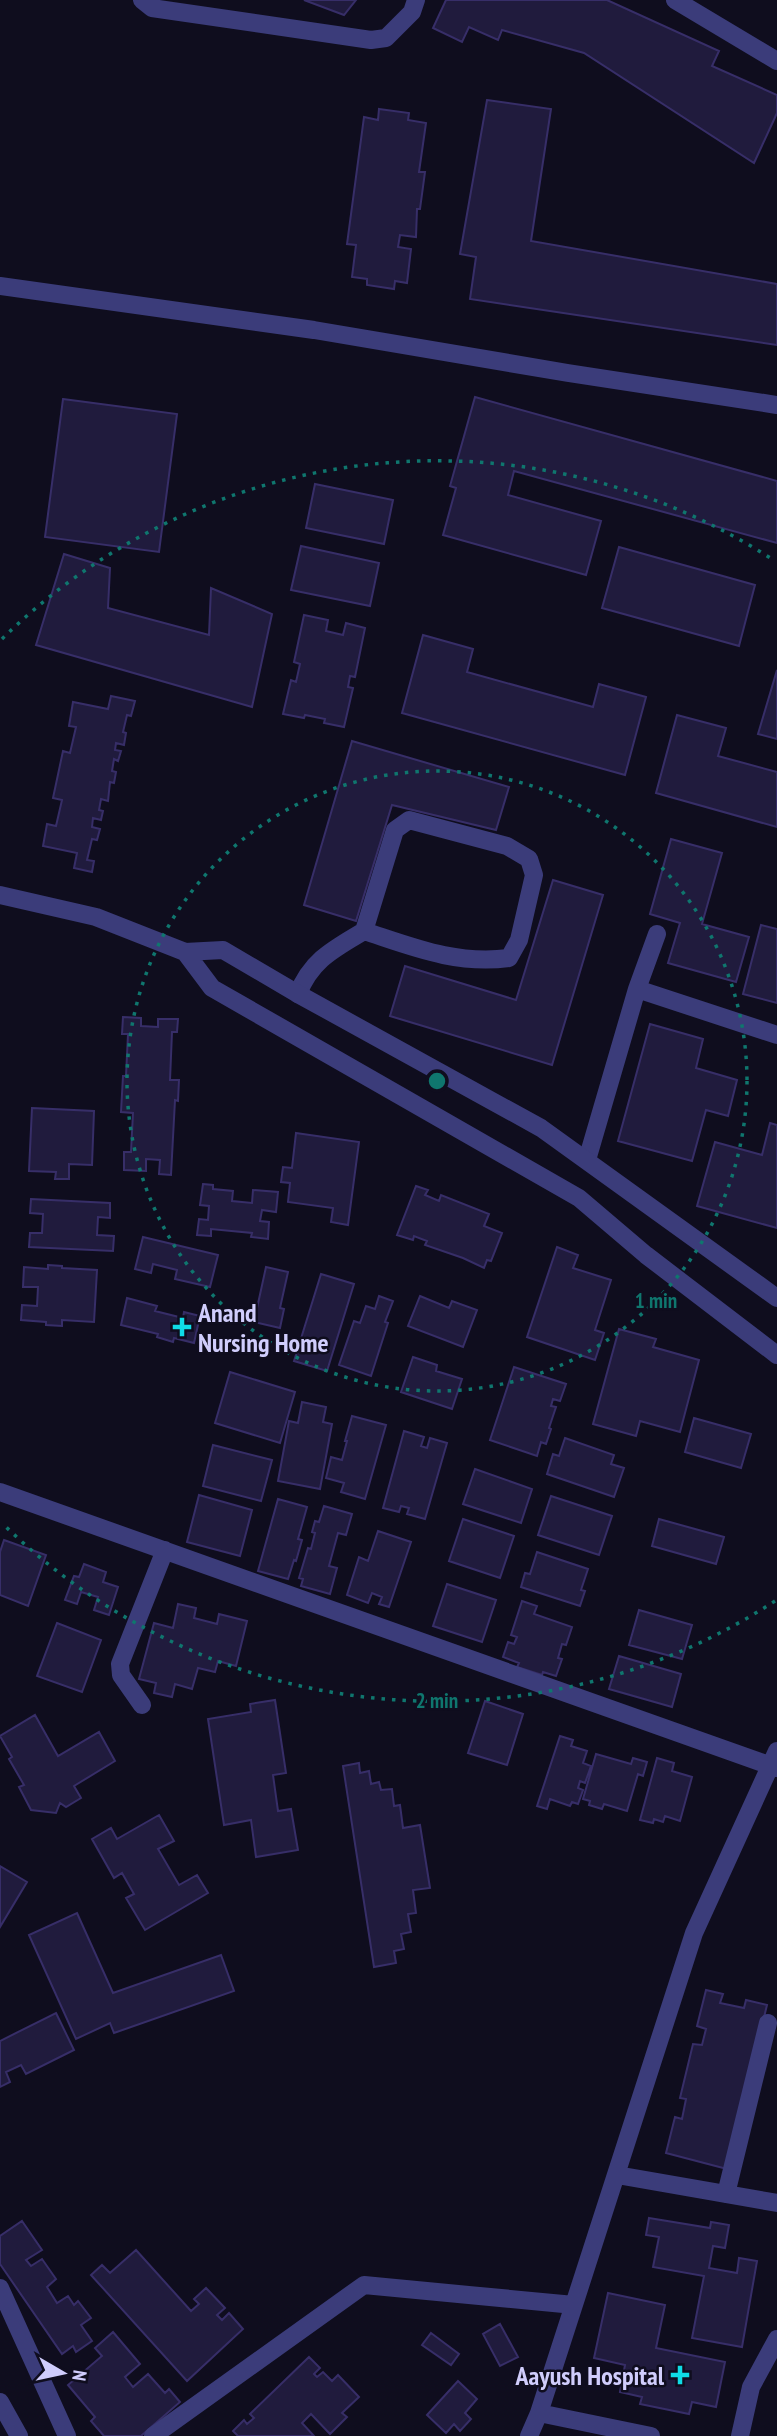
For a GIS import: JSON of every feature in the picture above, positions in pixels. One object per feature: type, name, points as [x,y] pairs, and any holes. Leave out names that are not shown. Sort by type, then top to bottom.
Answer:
[{"type":"street","points":[[142,0],[152,8],[371,40],[386,38],[412,12],[416,0]]},
{"type":"street","points":[[675,0],[777,61]]},
{"type":"street","points":[[0,286],[314,330],[777,405]]},
{"type":"street","points":[[298,994],[306,974],[334,949],[364,931],[395,830],[409,820],[507,846],[529,859],[534,875],[519,940],[509,958],[483,961],[430,953],[364,931]]},
{"type":"street","points":[[0,895],[96,917],[185,952],[223,950],[541,1128],[777,1298]]},
{"type":"street","points":[[587,1160],[636,989],[657,934]]},
{"type":"street","points":[[185,952],[212,988],[579,1198],[646,1255],[777,1355]]},
{"type":"street","points":[[636,989],[777,1035]]},
{"type":"street","points":[[0,1492],[775,1761],[694,1933],[617,2175],[529,2436]]},
{"type":"street","points":[[142,1705],[121,1675],[120,1664],[165,1550]]},
{"type":"street","points":[[726,2194],[768,2023]]},
{"type":"street","points":[[617,2175],[777,2203]]},
{"type":"street","points":[[153,2436],[364,2285],[574,2305]]},
{"type":"street","points":[[0,2288],[67,2436]]},
{"type":"street","points":[[740,2436],[751,2387],[777,2339]]},
{"type":"street","points":[[0,2402],[19,2436]]},
{"type":"street","points":[[538,2413],[611,2432],[651,2436]]},
{"type":"building","points":[[304,0],[356,0],[344,15]]},
{"type":"building","points":[[446,0],[607,0],[719,51],[712,66],[777,95],[777,113],[754,163],[584,53],[502,30],[498,40],[469,27],[462,42],[433,28]]},
{"type":"building","points":[[487,100],[551,109],[531,241],[777,284],[777,345],[470,299],[476,257],[460,254]]},
{"type":"building","points":[[379,109],[409,113],[408,120],[426,123],[419,172],[425,172],[420,209],[417,209],[416,237],[400,235],[398,247],[411,249],[407,283],[395,281],[394,289],[367,285],[367,279],[352,277],[356,245],[347,244],[364,117],[378,120]]},
{"type":"building","points":[[475,397],[777,481],[777,543],[514,471],[508,495],[601,521],[586,575],[443,535],[456,488],[450,486]]},
{"type":"building","points":[[63,399],[177,414],[159,552],[45,537]]},
{"type":"building","points":[[315,484],[393,500],[384,544],[306,528]]},
{"type":"building","points":[[301,546],[379,563],[370,606],[291,590]]},
{"type":"building","points":[[619,547],[755,585],[739,646],[602,608]]},
{"type":"building","points":[[64,554],[110,568],[108,608],[209,635],[211,588],[272,614],[252,707],[36,645]]},
{"type":"building","points":[[304,615],[328,620],[326,631],[343,635],[346,623],[365,628],[355,677],[350,676],[348,687],[353,688],[344,727],[324,723],[325,719],[283,714],[291,680],[296,682],[300,664],[294,662]]},
{"type":"building","points":[[423,635],[473,649],[467,672],[593,707],[599,684],[646,697],[625,775],[402,713]]},
{"type":"building","points":[[777,670],[777,739],[758,734]]},
{"type":"building","points":[[111,696],[135,701],[131,716],[127,715],[123,732],[126,733],[124,745],[116,743],[115,750],[121,751],[118,761],[114,759],[112,771],[116,772],[114,783],[110,782],[108,801],[101,799],[101,820],[93,818],[92,827],[100,829],[97,840],[92,839],[87,860],[94,861],[92,872],[74,868],[77,853],[43,846],[47,824],[56,826],[62,800],[53,798],[63,751],[70,753],[76,727],[69,726],[73,702],[108,709]]},
{"type":"building","points":[[677,715],[726,728],[718,756],[777,772],[777,827],[656,793]]},
{"type":"building","points":[[352,741],[509,787],[496,830],[392,805],[356,921],[304,905]]},
{"type":"building","points":[[671,839],[722,853],[702,924],[749,937],[736,982],[668,963],[680,923],[650,914]]},
{"type":"building","points":[[553,880],[603,895],[552,1065],[390,1016],[405,966],[516,1000]]},
{"type":"building","points":[[761,925],[777,929],[777,1003],[743,994]]},
{"type":"building","points":[[123,1017],[141,1018],[141,1026],[158,1027],[158,1019],[178,1019],[177,1032],[172,1032],[170,1080],[179,1080],[178,1101],[175,1100],[171,1175],[159,1174],[160,1160],[146,1159],[146,1171],[124,1170],[124,1152],[131,1152],[133,1113],[121,1112],[128,1034],[122,1034]]},
{"type":"building","points":[[650,1024],[703,1039],[696,1068],[737,1080],[728,1116],[706,1110],[692,1161],[618,1141]]},
{"type":"building","points":[[32,1108],[94,1111],[92,1165],[69,1164],[69,1179],[55,1179],[56,1172],[29,1171]]},
{"type":"building","points":[[770,1123],[777,1125],[777,1228],[697,1206],[715,1142],[762,1155]]},
{"type":"building","points":[[296,1133],[359,1142],[348,1225],[331,1222],[333,1208],[288,1202],[290,1183],[281,1182],[283,1167],[292,1168]]},
{"type":"building","points":[[203,1184],[213,1185],[213,1189],[233,1191],[232,1201],[252,1203],[253,1190],[278,1192],[276,1212],[262,1210],[260,1221],[269,1222],[268,1239],[251,1237],[252,1233],[211,1229],[211,1236],[197,1235],[199,1219],[208,1220],[209,1206],[200,1205]]},
{"type":"building","points":[[416,1186],[428,1190],[425,1195],[439,1201],[441,1195],[489,1214],[484,1226],[502,1233],[491,1261],[487,1260],[484,1268],[425,1245],[427,1241],[414,1236],[413,1240],[397,1235]]},
{"type":"building","points":[[31,1199],[110,1203],[110,1218],[98,1217],[97,1235],[114,1236],[113,1251],[29,1247],[30,1233],[42,1233],[43,1214],[30,1213]]},
{"type":"building","points":[[143,1237],[218,1255],[210,1287],[175,1279],[177,1270],[153,1264],[151,1273],[135,1269]]},
{"type":"building","points":[[557,1247],[578,1255],[573,1268],[611,1280],[595,1330],[604,1333],[595,1360],[527,1337]]},
{"type":"building","points":[[48,1265],[97,1270],[94,1322],[62,1320],[62,1326],[21,1320],[22,1305],[37,1306],[38,1287],[23,1287],[24,1267],[48,1269]]},
{"type":"building","points":[[266,1267],[288,1272],[280,1308],[284,1309],[280,1328],[254,1322]]},
{"type":"building","points":[[321,1274],[354,1284],[327,1371],[294,1361]]},
{"type":"building","points":[[379,1296],[393,1301],[371,1376],[339,1365],[354,1321],[360,1323],[366,1306],[375,1309]]},
{"type":"building","points":[[420,1296],[449,1308],[452,1301],[477,1310],[463,1347],[408,1326]]},
{"type":"building","points":[[127,1298],[157,1306],[155,1311],[183,1318],[184,1312],[200,1316],[194,1343],[174,1338],[173,1342],[157,1337],[158,1334],[121,1325]]},
{"type":"building","points":[[619,1329],[656,1339],[653,1347],[699,1360],[680,1432],[640,1421],[636,1436],[593,1424]]},
{"type":"building","points":[[413,1357],[437,1365],[436,1371],[462,1379],[452,1409],[401,1392]]},
{"type":"building","points":[[514,1367],[566,1384],[560,1401],[553,1399],[551,1406],[556,1407],[549,1428],[551,1429],[546,1444],[541,1442],[537,1456],[490,1440]]},
{"type":"building","points":[[230,1372],[295,1392],[280,1443],[215,1423]]},
{"type":"building","points":[[302,1402],[326,1407],[323,1422],[332,1424],[320,1489],[278,1481],[289,1421],[298,1423]]},
{"type":"building","points":[[352,1416],[386,1425],[365,1499],[341,1492],[344,1483],[326,1478],[331,1457],[342,1460]]},
{"type":"building","points":[[694,1418],[751,1434],[741,1468],[685,1452]]},
{"type":"building","points":[[404,1431],[424,1437],[421,1446],[427,1448],[430,1438],[447,1443],[425,1519],[407,1514],[409,1508],[401,1506],[399,1512],[383,1508]]},
{"type":"building","points":[[565,1438],[614,1455],[611,1464],[624,1468],[614,1497],[547,1474],[553,1454],[559,1456]]},
{"type":"building","points":[[213,1445],[272,1460],[261,1501],[203,1486]]},
{"type":"building","points":[[475,1469],[532,1489],[521,1523],[463,1504]]},
{"type":"building","points":[[199,1495],[252,1510],[240,1556],[187,1542]]},
{"type":"building","points":[[551,1496],[612,1516],[599,1555],[538,1535]]},
{"type":"building","points":[[278,1499],[307,1507],[298,1539],[302,1540],[288,1579],[258,1571]]},
{"type":"building","points":[[324,1506],[352,1514],[346,1535],[338,1533],[329,1566],[337,1568],[330,1594],[301,1586],[303,1579],[299,1578],[308,1548],[311,1549],[315,1521],[319,1522]]},
{"type":"building","points":[[463,1519],[514,1536],[500,1578],[449,1561]]},
{"type":"building","points":[[659,1519],[724,1537],[716,1564],[652,1546]]},
{"type":"building","points":[[378,1531],[411,1542],[389,1607],[379,1604],[382,1597],[372,1593],[368,1603],[347,1595],[359,1557],[368,1561]]},
{"type":"building","points":[[4,1540],[46,1555],[28,1606],[0,1595],[0,1552]]},
{"type":"building","points":[[537,1552],[588,1569],[581,1590],[585,1591],[580,1606],[521,1587],[525,1573],[530,1574]]},
{"type":"building","points":[[84,1564],[106,1572],[103,1582],[118,1587],[109,1615],[94,1610],[98,1597],[81,1592],[77,1604],[65,1600],[74,1576],[79,1577]]},
{"type":"building","points":[[447,1584],[496,1600],[482,1642],[433,1626]]},
{"type":"building","points":[[522,1601],[537,1606],[534,1614],[572,1627],[566,1645],[562,1644],[558,1658],[562,1659],[556,1676],[543,1672],[542,1675],[517,1667],[519,1663],[503,1657],[508,1642],[514,1644],[517,1637],[511,1635]]},
{"type":"building","points":[[178,1604],[196,1608],[194,1618],[217,1624],[219,1614],[247,1621],[236,1666],[218,1661],[215,1672],[198,1668],[192,1689],[175,1684],[172,1697],[154,1693],[156,1683],[139,1679],[154,1623],[173,1628]]},
{"type":"building","points":[[639,1610],[692,1625],[682,1659],[629,1645]]},
{"type":"building","points":[[57,1623],[101,1640],[82,1692],[37,1676]]},
{"type":"building","points":[[619,1656],[681,1674],[672,1707],[609,1689]]},
{"type":"building","points":[[275,1700],[286,1773],[273,1775],[278,1811],[291,1809],[298,1850],[256,1857],[251,1820],[224,1825],[208,1719],[251,1712],[250,1704]]},
{"type":"building","points":[[485,1701],[523,1714],[507,1765],[468,1753]]},
{"type":"building","points":[[35,1715],[58,1756],[99,1732],[115,1761],[74,1786],[81,1798],[66,1807],[60,1803],[56,1813],[31,1810],[19,1787],[24,1785],[0,1736]]},
{"type":"building","points":[[560,1736],[573,1740],[571,1746],[587,1751],[583,1763],[591,1766],[585,1783],[580,1781],[578,1788],[583,1790],[578,1804],[572,1802],[570,1806],[550,1799],[547,1809],[537,1806]]},
{"type":"building","points":[[596,1754],[631,1764],[633,1758],[647,1762],[643,1776],[638,1774],[627,1811],[604,1804],[602,1809],[589,1805],[590,1801],[583,1799]]},
{"type":"building","points":[[657,1758],[674,1763],[672,1771],[692,1777],[680,1821],[665,1816],[663,1822],[654,1819],[653,1823],[640,1820]]},
{"type":"building","points":[[359,1763],[360,1773],[369,1771],[371,1784],[379,1782],[381,1790],[392,1789],[394,1806],[400,1805],[403,1828],[420,1825],[430,1888],[413,1890],[416,1913],[408,1914],[411,1932],[401,1934],[404,1949],[394,1951],[396,1963],[374,1967],[343,1766]]},
{"type":"building","points":[[159,1815],[174,1841],[158,1849],[179,1885],[197,1875],[208,1893],[145,1930],[126,1898],[134,1894],[122,1873],[114,1878],[92,1839],[111,1828],[117,1839]]},
{"type":"building","points":[[0,1866],[27,1882],[0,1927]]},
{"type":"building","points":[[77,1913],[113,1993],[221,1955],[234,1991],[114,2033],[110,2023],[76,2039],[29,1935]]},
{"type":"building","points":[[706,1990],[723,1994],[720,2003],[744,2008],[746,2000],[767,2005],[727,2169],[666,2153],[675,2117],[682,2119],[686,2099],[680,2098],[693,2044],[702,2045],[706,2029],[697,2026]]},
{"type":"building","points":[[56,2013],[74,2050],[26,2074],[21,2065],[6,2072],[10,2082],[0,2087],[0,2041]]},
{"type":"building","points":[[649,2218],[710,2228],[711,2222],[729,2225],[725,2248],[713,2246],[709,2268],[737,2273],[739,2258],[757,2261],[742,2347],[692,2338],[704,2276],[653,2267],[659,2237],[646,2235]]},
{"type":"building","points":[[22,2221],[42,2250],[26,2260],[31,2266],[42,2259],[56,2279],[47,2287],[57,2303],[68,2296],[74,2305],[78,2301],[91,2318],[81,2325],[92,2341],[76,2352],[73,2346],[62,2354],[0,2264],[0,2236]]},
{"type":"building","points":[[136,2250],[191,2311],[199,2304],[194,2299],[206,2288],[225,2308],[217,2315],[222,2320],[229,2313],[243,2329],[187,2381],[91,2275],[102,2265],[110,2273]]},
{"type":"building","points":[[608,2293],[665,2305],[656,2348],[725,2362],[716,2407],[692,2402],[689,2414],[640,2404],[642,2397],[620,2392],[625,2365],[594,2358]]},
{"type":"building","points":[[500,2324],[518,2357],[500,2366],[483,2334]]},
{"type":"building","points":[[113,2332],[140,2364],[125,2377],[133,2387],[148,2374],[165,2393],[169,2389],[180,2402],[141,2436],[104,2436],[91,2421],[95,2417],[68,2385],[102,2356],[95,2348]]},
{"type":"building","points":[[431,2333],[459,2354],[451,2365],[422,2345]]},
{"type":"building","points":[[309,2357],[320,2368],[314,2374],[317,2377],[323,2372],[332,2381],[338,2375],[359,2397],[342,2413],[347,2417],[330,2434],[311,2414],[302,2423],[314,2436],[238,2436],[233,2431],[244,2420],[247,2424],[254,2418],[250,2414]]},
{"type":"building","points":[[458,2381],[477,2399],[465,2413],[471,2419],[460,2431],[454,2424],[446,2433],[427,2415]]},
{"type":"place","name":"Anand Nursing Home","points":[[182,1327]]},
{"type":"place","name":"Aayush Hospital","points":[[680,2375]]}]
